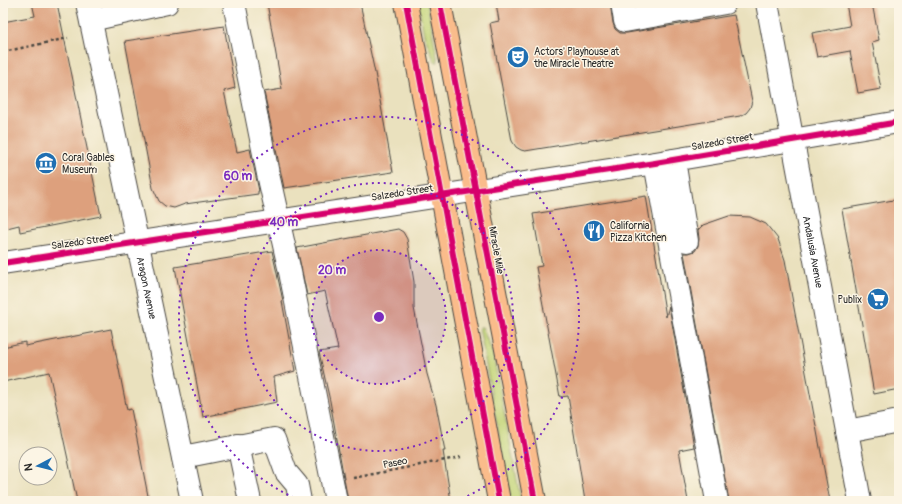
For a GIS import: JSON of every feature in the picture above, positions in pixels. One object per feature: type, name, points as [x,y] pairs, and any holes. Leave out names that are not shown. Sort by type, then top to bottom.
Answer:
[{"type":"main road","points":[[406,3],[499,501]]},
{"type":"main road","name":"Miracle Mile","points":[[440,3],[534,501]]},
{"type":"street","points":[[89,11],[167,3]]},
{"type":"street","points":[[234,3],[334,492]]},
{"type":"street","points":[[622,3],[625,21],[725,3]]},
{"type":"street","name":"Andalusia Avenue","points":[[767,3],[860,501]]},
{"type":"street","name":"Aragon Avenue","points":[[89,11],[192,501]]},
{"type":"street","name":"Salzedo Street","points":[[3,263],[664,161],[899,122]]},
{"type":"street","points":[[664,161],[687,241]]},
{"type":"street","points":[[664,161],[717,501]]},
{"type":"street","points":[[847,431],[899,421]]},
{"type":"street","points":[[183,456],[274,439],[286,472],[297,485],[300,501]]},
{"type":"street","points":[[238,445],[250,501]]},
{"type":"path","points":[[3,52],[68,38]]},
{"type":"green space","points":[[418,3],[427,3],[438,62],[435,62],[424,35]]},
{"type":"green space","points":[[479,327],[482,327],[493,354],[521,501],[511,501]]},
{"type":"building","name":"Coral Gables Museum","points":[[32,3],[57,3],[101,216],[20,232],[19,225],[3,229],[3,22],[35,16]]},
{"type":"building","points":[[267,3],[360,3],[375,73],[393,172],[284,188],[264,92],[282,89]]},
{"type":"building","points":[[496,3],[610,3],[615,29],[620,33],[734,15],[752,101],[750,108],[746,113],[740,116],[525,151],[521,150],[516,147],[512,141],[490,23],[499,21]]},
{"type":"building","points":[[846,3],[872,3],[879,40],[872,42],[881,89],[858,93],[850,51],[817,57],[812,33],[850,26]]},
{"type":"building","points":[[224,26],[235,88],[224,91],[237,152],[250,149],[259,191],[258,194],[185,204],[174,208],[165,206],[159,201],[153,188],[125,41]]},
{"type":"building","points":[[646,196],[666,317],[669,306],[694,447],[679,450],[688,501],[585,501],[568,396],[560,397],[536,267],[542,266],[533,214]]},
{"type":"building","name":"Publix","points":[[899,199],[899,389],[874,394],[842,209]]},
{"type":"building","points":[[729,216],[750,217],[766,224],[778,239],[785,260],[830,501],[729,501],[684,253],[695,251],[698,246],[699,239],[698,230],[703,225]]},
{"type":"building","points":[[398,229],[403,232],[407,239],[414,282],[414,308],[427,374],[436,405],[445,451],[443,451],[451,501],[348,501],[330,401],[319,352],[338,349],[325,291],[307,295],[297,248]]},
{"type":"building","points":[[272,251],[283,301],[295,371],[274,377],[277,402],[203,417],[175,267]]},
{"type":"building","points":[[111,329],[127,410],[131,409],[149,501],[77,501],[49,372],[3,382],[3,347],[25,342],[25,346]]},
{"type":"cycle path","points":[[406,3],[499,501]]},
{"type":"cycle path","points":[[440,3],[535,501]]},
{"type":"cycle path","points":[[3,263],[655,163],[899,122]]},
{"type":"place","name":"Actors' Playhouse at the Miracle Theatre","points":[[518,57]]},
{"type":"place","name":"Coral Gables Museum","points":[[46,163]]},
{"type":"place","name":"California Pizza Kitchen","points":[[594,231]]},
{"type":"place","name":"Publix","points":[[878,299]]}]
